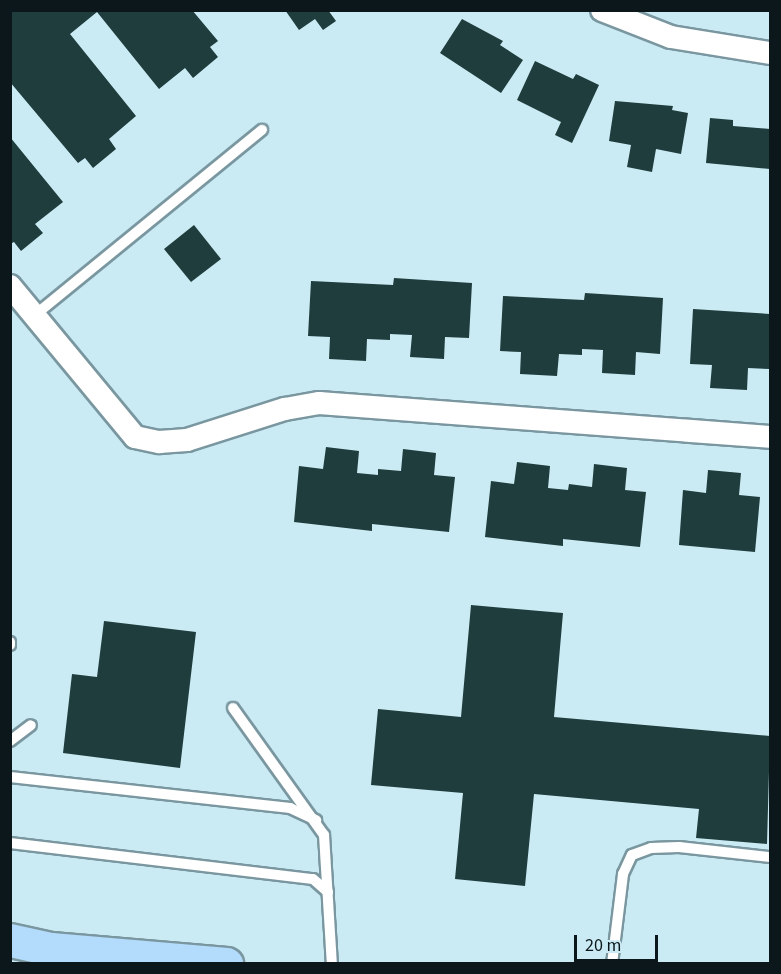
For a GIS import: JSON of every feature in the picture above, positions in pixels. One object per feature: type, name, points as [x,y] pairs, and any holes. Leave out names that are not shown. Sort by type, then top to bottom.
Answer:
[{"type":"main road","points":[[10,940],[51,949],[225,963]]},
{"type":"street","points":[[602,10],[671,37],[771,53]]},
{"type":"street","points":[[10,286],[135,437],[159,442],[188,440],[285,409],[319,403],[771,437]]},
{"type":"lane","points":[[35,315],[262,130]]},
{"type":"lane","points":[[233,708],[316,820],[324,835],[332,963]]},
{"type":"lane","points":[[10,741],[31,725]]},
{"type":"lane","points":[[10,777],[290,808],[316,820]]},
{"type":"lane","points":[[10,843],[313,879],[328,892]]},
{"type":"lane","points":[[612,963],[623,874],[632,855],[651,848],[679,847],[771,857]]},
{"type":"building","points":[[10,10],[192,10],[218,41],[210,47],[218,57],[193,78],[185,68],[159,89],[97,12],[70,34],[136,116],[109,139],[116,149],[93,168],[85,158],[78,163],[10,82]]},
{"type":"building","points":[[285,10],[328,10],[336,21],[323,30],[315,19],[299,30]]},
{"type":"building","points":[[462,19],[503,41],[500,45],[523,60],[501,93],[440,53]]},
{"type":"building","points":[[535,61],[573,79],[576,74],[599,85],[572,143],[555,135],[561,122],[517,100]]},
{"type":"building","points":[[615,101],[673,106],[672,110],[688,113],[681,154],[656,149],[652,172],[627,167],[631,145],[609,141]]},
{"type":"building","points":[[710,118],[733,120],[733,126],[770,129],[770,169],[706,163]]},
{"type":"building","points":[[10,137],[63,202],[35,224],[43,233],[21,251],[14,242],[10,244]]},
{"type":"building","points":[[194,225],[221,259],[191,282],[164,249]]},
{"type":"building","points":[[394,278],[472,283],[469,338],[445,337],[444,359],[410,357],[412,335],[390,334],[390,340],[367,339],[366,361],[329,359],[330,337],[308,336],[311,281],[393,285]]},
{"type":"building","points":[[585,293],[663,298],[660,354],[636,352],[635,375],[602,373],[603,350],[582,349],[582,355],[559,354],[557,376],[520,374],[521,352],[500,351],[503,296],[584,300]]},
{"type":"building","points":[[693,309],[770,314],[770,369],[748,368],[747,390],[710,388],[712,365],[690,364]]},
{"type":"building","points":[[326,447],[359,451],[357,473],[378,475],[378,469],[401,471],[403,449],[436,453],[434,475],[455,477],[449,532],[372,524],[372,531],[294,522],[299,466],[323,469]]},
{"type":"building","points":[[517,462],[550,466],[548,488],[568,490],[569,484],[592,487],[594,464],[627,468],[625,490],[646,492],[640,547],[563,539],[563,546],[485,537],[491,481],[514,484]]},
{"type":"building","points":[[708,470],[741,473],[739,495],[760,497],[755,552],[679,545],[683,490],[706,493]]},
{"type":"building","points":[[471,605],[563,613],[554,717],[770,736],[767,844],[696,838],[699,809],[534,794],[525,886],[455,879],[463,793],[371,785],[378,709],[461,717]]},
{"type":"building","points":[[104,621],[196,632],[180,768],[63,753],[72,674],[97,677]]}]
